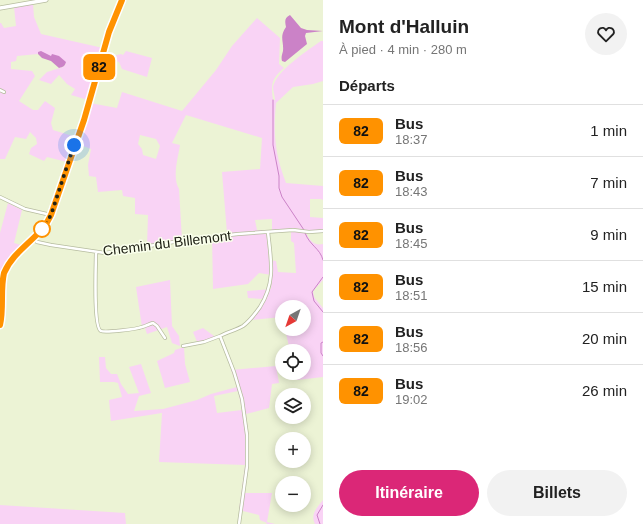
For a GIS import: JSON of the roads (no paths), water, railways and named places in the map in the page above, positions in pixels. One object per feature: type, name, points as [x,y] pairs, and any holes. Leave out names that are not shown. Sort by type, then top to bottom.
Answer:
[{"type":"main road","points":[[0,8],[46,0]]},
{"type":"main road","points":[[0,282],[8,263],[21,248],[44,227],[51,215],[84,120],[109,32],[122,0]]},
{"type":"main road","points":[[0,323],[1,286],[5,272],[27,243]]},
{"type":"street","points":[[0,90],[4,92]]},
{"type":"street","points":[[0,196],[25,209],[51,215]]},
{"type":"street","name":"Chemin du Billemont","points":[[33,238],[37,242],[51,245],[96,252],[110,252],[211,237],[296,230],[309,232],[323,231]]},
{"type":"street","points":[[184,346],[204,342],[238,328],[248,322],[256,312],[267,294],[270,284],[271,262],[268,232]]},
{"type":"street","points":[[96,252],[96,303],[100,330],[102,332],[113,331],[142,327],[153,323],[157,326],[165,338]]},
{"type":"street","points":[[220,336],[234,372],[242,399],[247,435],[247,466],[239,524]]},
{"type":"waterway","points":[[273,100],[273,145],[279,176],[279,188],[282,197],[304,230]]},
{"type":"waterway","points":[[305,233],[320,253],[323,260]]},
{"type":"waterway","points":[[323,277],[312,292],[314,301],[323,312]]},
{"type":"waterway","points":[[323,342],[321,343],[321,353],[323,356]]},
{"type":"waterway","points":[[320,524],[317,515],[323,505]]}]
